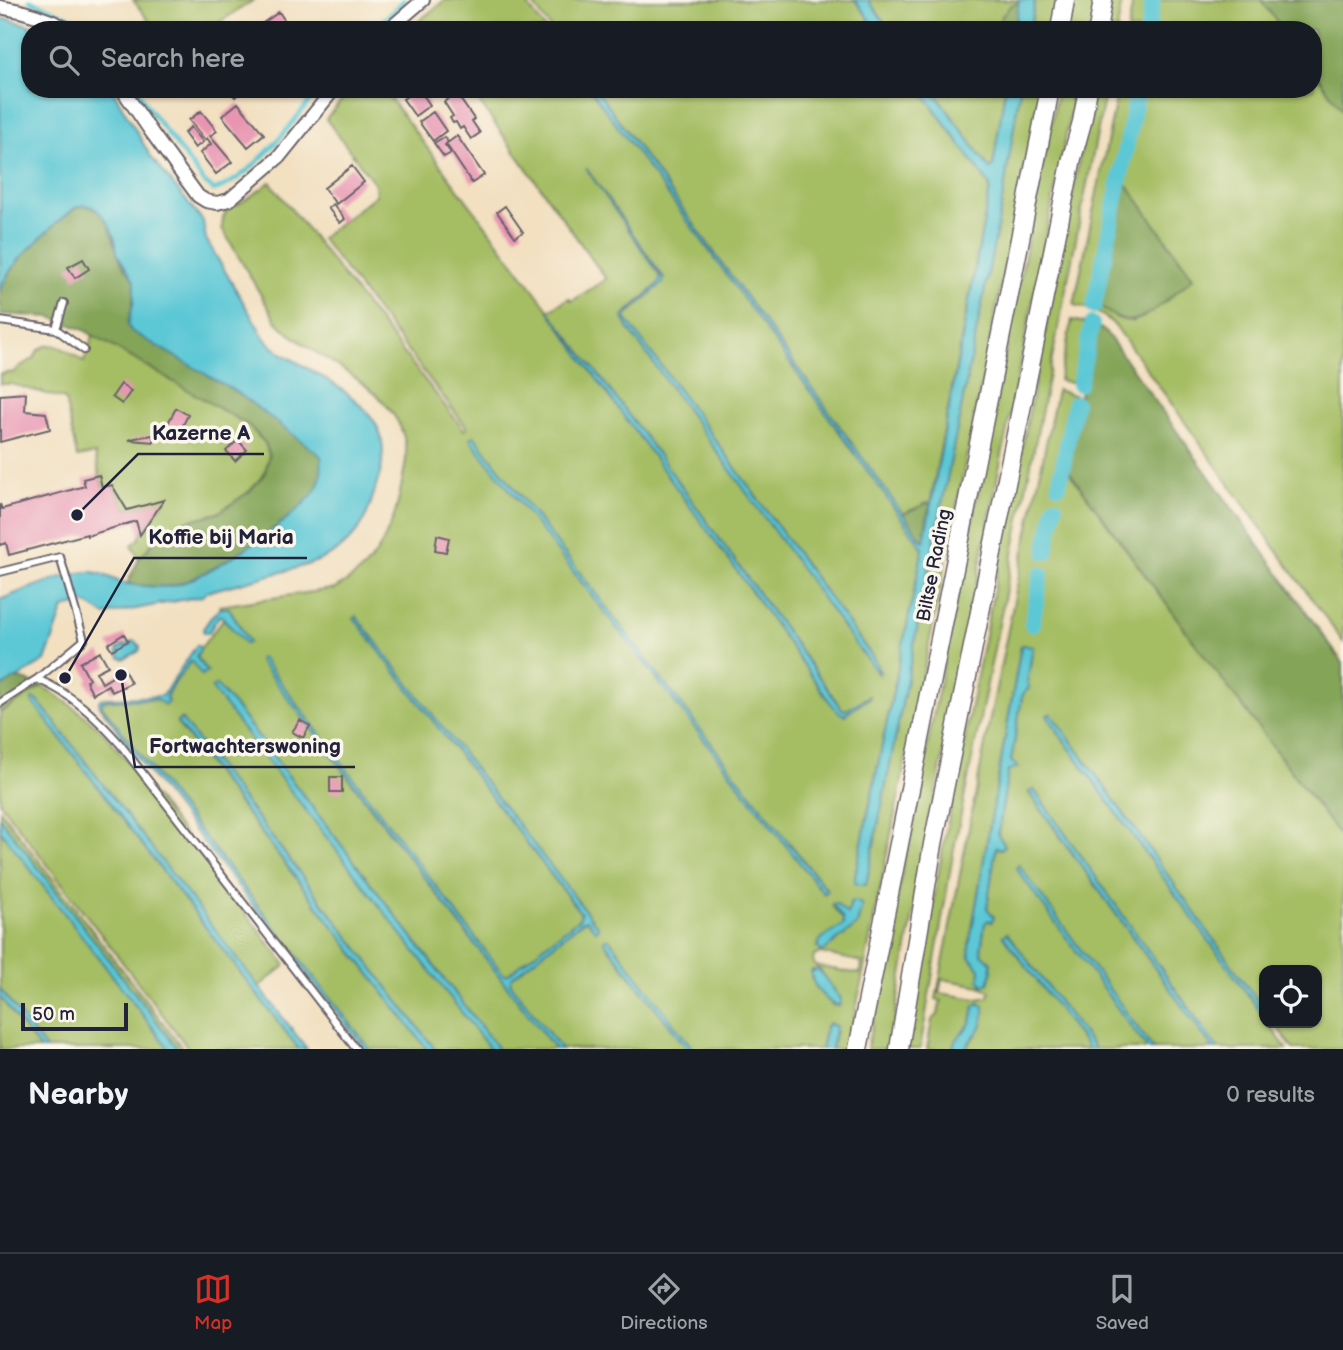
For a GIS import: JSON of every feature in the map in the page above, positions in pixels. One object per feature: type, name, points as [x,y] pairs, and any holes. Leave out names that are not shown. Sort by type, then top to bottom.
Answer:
[{"type":"main road","points":[[1062,21],[1065,0]]},
{"type":"main road","points":[[1100,21],[1103,0]]},
{"type":"main road","name":"Biltse Rading","points":[[858,1049],[1048,98]]},
{"type":"main road","points":[[899,1049],[939,818],[1086,98]]},
{"type":"street","points":[[398,21],[423,0]]},
{"type":"street","points":[[0,7],[22,10],[52,21]]},
{"type":"street","points":[[128,98],[198,196],[217,203],[229,200],[279,156],[327,98]]},
{"type":"lane","points":[[56,329],[64,303]]},
{"type":"lane","points":[[0,321],[56,329],[84,350]]},
{"type":"lane","points":[[0,572],[60,557],[84,640],[37,679],[0,703]]},
{"type":"lane","points":[[37,679],[54,686],[88,710],[120,744],[356,1049]]},
{"type":"green space","points":[[133,0],[254,0],[221,21],[149,21]]},
{"type":"green space","points":[[445,0],[524,0],[539,21],[419,21]]},
{"type":"green space","points":[[530,0],[855,0],[870,21],[545,21]]},
{"type":"green space","points":[[868,0],[1019,0],[1010,6],[1002,21],[883,21]]},
{"type":"green space","points":[[1035,0],[1057,0],[1054,21],[1032,21]]},
{"type":"green space","points":[[1074,0],[1098,0],[1095,21],[1070,21]]},
{"type":"green space","points":[[1109,0],[1122,0],[1118,21],[1106,21]]},
{"type":"green space","points":[[1133,0],[1261,0],[1276,21],[1130,21]]},
{"type":"green space","points":[[1261,0],[1343,0],[1343,111],[1322,82],[1322,21],[1276,21]]},
{"type":"green space","points":[[1019,2],[1016,21],[1001,21],[1001,17],[1010,6]]},
{"type":"green space","points":[[1322,82],[1343,111],[1343,642],[1117,328],[1098,313],[1074,305],[1116,98],[1322,98]],"holes":[[[1124,181],[1193,277],[1144,317],[1132,322],[1098,306]]]},
{"type":"green space","points":[[344,98],[390,98],[549,310],[569,298],[572,301],[606,279],[476,98],[597,98],[923,548],[855,876],[855,883],[866,885],[1001,208],[1019,98],[1038,98],[848,1049],[831,1049],[836,1030],[830,1023],[826,1027],[821,1049],[693,1049],[608,939],[604,942],[688,1049],[561,1049],[510,983],[512,977],[587,920],[354,617],[581,914],[579,919],[510,973],[503,974],[261,658],[355,787],[555,1049],[498,1049],[237,709],[213,688],[490,1049],[435,1049],[181,719],[177,723],[427,1049],[370,1049],[102,706],[102,702],[109,700],[156,699],[165,705],[168,692],[191,660],[197,669],[207,671],[196,654],[224,618],[246,644],[249,642],[229,608],[219,609],[219,606],[333,590],[346,582],[366,566],[379,549],[398,504],[406,449],[400,427],[389,408],[353,376],[292,336],[276,321],[222,228],[227,210],[270,182],[464,430],[467,428],[321,238],[376,195],[375,184],[326,119]],"holes":[[[603,192],[664,278],[625,319],[873,658],[878,674],[629,329],[623,318],[624,315],[658,284],[661,277]],[[557,322],[666,465],[842,709],[846,710],[869,698],[844,715],[830,702]],[[474,436],[827,890],[824,894],[471,439]],[[836,903],[847,914],[850,903],[862,905],[857,925],[825,950],[843,925],[843,919],[832,906]],[[820,953],[862,962],[860,974],[816,966],[813,962],[814,956]],[[812,970],[820,970],[841,999],[839,1006],[832,1005],[811,977]]]},
{"type":"green space","points":[[603,98],[927,98],[989,184],[930,504],[903,514]]},
{"type":"green space","points":[[939,98],[1004,98],[993,169],[990,169]]},
{"type":"green space","points":[[1056,98],[1073,98],[956,689],[889,1049],[867,1049]]},
{"type":"green space","points":[[1091,98],[1104,98],[953,854],[920,1049],[907,1049],[943,847]]},
{"type":"green space","points":[[1124,180],[1193,278],[1150,313],[1131,321],[1116,318],[1098,306]]},
{"type":"green space","points":[[85,205],[102,214],[107,221],[118,255],[134,281],[134,297],[128,325],[238,393],[322,456],[317,488],[288,518],[225,562],[185,582],[170,586],[127,584],[139,559],[158,537],[181,523],[218,513],[250,491],[265,473],[269,455],[265,443],[248,425],[82,329],[51,317],[0,314],[0,292],[20,259],[55,223]]},
{"type":"green space","points":[[1072,320],[1094,325],[1082,386],[1059,380]]},
{"type":"green space","points":[[1094,325],[1105,331],[1343,663],[1343,840],[1065,466]]},
{"type":"green space","points":[[93,335],[248,425],[265,443],[269,455],[265,473],[250,491],[218,513],[181,522],[158,537],[139,559],[132,545],[140,538],[164,501],[127,510],[112,485],[102,487],[95,454],[77,457],[65,399],[11,384],[0,384],[0,374],[15,372],[33,359],[44,346],[62,348],[84,362]]},
{"type":"green space","points":[[1057,390],[1080,397],[1065,466],[1343,840],[1343,1049],[1293,1049],[1278,1028],[1322,1028],[1322,965],[1259,965],[1259,1003],[1051,714],[1048,716],[1061,736],[1259,1010],[1259,1028],[1272,1028],[1287,1049],[1218,1049],[1034,790],[1029,793],[1213,1049],[1153,1049],[1132,1021],[1129,1024],[1148,1049],[1095,1049],[1007,933],[1004,937],[1089,1049],[965,1049],[976,1035],[984,1012],[984,1006],[974,1006],[971,1022],[952,1049],[927,1049],[932,1020],[938,1015],[942,1001],[936,999]],"holes":[[[1021,646],[1033,648],[1027,682],[1029,686],[1022,697],[1011,761],[1014,769],[1008,771],[998,835],[1005,846],[1001,849],[996,846],[987,908],[994,918],[985,923],[981,950],[983,985],[980,969],[969,946]],[[942,979],[980,986],[990,991],[989,997],[977,999],[939,993]]]},
{"type":"green space","points":[[930,504],[927,532],[923,541],[903,514]]},
{"type":"green space","points":[[16,678],[42,686],[0,713],[0,688]]},
{"type":"green space","points":[[42,686],[93,722],[108,737],[286,965],[258,987],[50,716],[36,699],[32,699],[299,1049],[189,1049],[0,803],[0,713]]},
{"type":"green space","points":[[0,810],[183,1049],[178,1049],[0,818]]},
{"type":"green space","points":[[0,830],[169,1049],[46,1049],[0,989]]},
{"type":"green space","points":[[0,997],[40,1049],[0,1049]]},
{"type":"water","points":[[855,0],[868,0],[883,21],[870,21]]},
{"type":"water","points":[[1019,0],[1035,0],[1032,21],[1016,21]]},
{"type":"water","points":[[0,19],[8,19],[21,23],[21,98],[117,98],[151,157],[203,221],[206,239],[265,339],[280,352],[341,389],[363,407],[374,421],[381,437],[381,472],[369,508],[355,534],[337,551],[305,566],[207,592],[202,596],[105,615],[85,603],[64,608],[45,661],[0,688],[0,600],[46,582],[84,572],[97,573],[123,583],[167,587],[205,573],[248,547],[304,504],[317,488],[321,456],[238,393],[131,331],[128,325],[134,300],[134,281],[117,253],[115,238],[108,223],[92,207],[85,205],[75,208],[54,225],[9,272],[0,291]]},
{"type":"water","points":[[597,98],[602,98],[924,541],[990,188],[927,98],[939,98],[990,169],[993,166],[1004,98],[1019,98],[1001,208],[866,885],[855,884],[855,876],[923,548]]},
{"type":"water","points":[[586,168],[664,278],[663,283],[627,314],[626,319],[873,658],[879,674],[629,329],[624,315],[658,284],[661,277]]},
{"type":"water","points":[[548,310],[666,465],[842,709],[846,710],[869,698],[844,715],[838,712]]},
{"type":"water","points":[[474,436],[827,891],[824,894],[470,439]]},
{"type":"water","points":[[221,608],[229,608],[249,642],[246,644],[221,616],[208,633],[204,633],[203,629]]},
{"type":"water","points":[[356,616],[598,927],[595,930],[587,920],[583,921],[512,977],[510,983],[561,1049],[555,1049],[259,661],[262,658],[503,974],[507,975],[579,919],[581,914],[354,618]]},
{"type":"water","points":[[133,641],[140,647],[139,651],[124,659],[120,658],[118,649]]},
{"type":"water","points":[[197,645],[201,648],[196,657],[207,671],[202,675],[191,661],[168,692],[168,702],[165,705],[156,699],[108,700],[102,702],[102,706],[370,1049],[365,1049],[99,705],[99,700],[104,698],[162,696]]},
{"type":"water","points":[[1023,645],[1033,647],[1027,682],[1029,686],[1022,697],[1011,761],[1018,767],[1008,771],[998,835],[1005,846],[1001,849],[996,847],[987,908],[994,917],[991,922],[989,920],[985,923],[981,950],[991,962],[992,972],[988,984],[983,985],[979,980],[980,969],[970,957],[969,946]]},
{"type":"water","points":[[216,685],[498,1049],[490,1049],[219,698],[212,688]]},
{"type":"water","points":[[32,699],[36,699],[50,716],[307,1049],[299,1049]]},
{"type":"water","points":[[1051,714],[1105,787],[1259,1003],[1259,1010],[1061,736],[1047,715]]},
{"type":"water","points":[[181,719],[435,1049],[427,1049],[177,722]]},
{"type":"water","points":[[1034,790],[1218,1049],[1213,1049],[1029,792]]},
{"type":"water","points":[[0,818],[178,1049],[169,1049],[0,830]]},
{"type":"water","points":[[1019,865],[1153,1049],[1148,1049],[1129,1024],[1016,868]]},
{"type":"water","points":[[852,901],[862,905],[857,925],[822,952],[817,947],[821,939],[843,925],[843,919],[832,904],[836,903],[847,914]]},
{"type":"water","points":[[1007,933],[1095,1049],[1089,1049],[1003,936]]},
{"type":"water","points":[[605,939],[609,939],[693,1049],[688,1049]]},
{"type":"water","points":[[818,969],[841,999],[839,1006],[829,1001],[816,988],[811,972]]},
{"type":"water","points":[[0,989],[46,1049],[40,1049],[0,997]]},
{"type":"water","points":[[979,1003],[984,1006],[979,1030],[965,1049],[952,1049],[971,1022],[974,1006]]},
{"type":"water","points":[[828,1024],[836,1026],[831,1049],[821,1049],[826,1027]]},
{"type":"building","points":[[279,12],[285,21],[266,21]]},
{"type":"building","points":[[425,98],[430,105],[415,116],[403,99]]},
{"type":"building","points":[[449,98],[459,98],[480,133],[471,139],[463,127],[460,129],[456,122],[453,123],[450,118],[453,116],[444,102]]},
{"type":"building","points":[[238,103],[264,134],[248,147],[222,116]]},
{"type":"building","points":[[201,111],[217,131],[210,136],[232,162],[216,174],[200,153],[211,144],[189,120]]},
{"type":"building","points":[[433,112],[446,131],[433,141],[419,122]]},
{"type":"building","points":[[191,127],[203,142],[195,148],[184,133]]},
{"type":"building","points":[[457,136],[484,175],[472,183],[446,144]]},
{"type":"building","points":[[444,137],[448,142],[445,145],[451,153],[444,157],[434,143]]},
{"type":"building","points":[[352,166],[364,182],[336,204],[324,188]]},
{"type":"building","points":[[333,204],[345,219],[340,223],[328,208]]},
{"type":"building","points":[[505,206],[523,232],[515,237],[497,212]]},
{"type":"building","points":[[83,259],[89,269],[75,278],[68,267]]},
{"type":"building","points":[[121,384],[131,391],[122,404],[112,397]]},
{"type":"building","points":[[26,393],[25,411],[46,413],[50,429],[0,442],[0,395]]},
{"type":"building","points":[[176,408],[188,415],[180,431],[167,425]]},
{"type":"building","points":[[153,435],[154,442],[129,440],[135,438]]},
{"type":"building","points":[[238,440],[247,450],[235,461],[226,451]]},
{"type":"building","points":[[99,475],[102,487],[112,485],[127,510],[164,500],[140,535],[136,521],[9,555],[6,543],[0,545],[0,504],[2,509],[85,486],[83,479]]},
{"type":"building","points":[[437,535],[449,538],[446,552],[435,550]]},
{"type":"building","points":[[124,634],[128,641],[112,650],[108,644]]},
{"type":"building","points":[[100,652],[108,666],[96,672],[102,683],[124,670],[131,683],[112,692],[108,685],[93,694],[86,681],[89,679],[80,663]]},
{"type":"building","points":[[300,720],[310,726],[303,738],[292,732]]},
{"type":"building","points":[[330,777],[342,777],[342,792],[330,792]]},
{"type":"waterway","points":[[30,0],[78,21]]},
{"type":"waterway","points":[[382,21],[404,0]]},
{"type":"waterway","points":[[1150,21],[1153,0]]},
{"type":"waterway","points":[[142,98],[204,182],[214,190],[229,183],[258,161],[312,98]]},
{"type":"waterway","points":[[1094,306],[1136,98]]},
{"type":"waterway","points":[[1079,384],[1092,324]]},
{"type":"waterway","points":[[1059,485],[1075,403]]},
{"type":"waterway","points":[[1046,552],[1055,506]]},
{"type":"waterway","points":[[1032,624],[1041,574]]},
{"type":"place","name":"Kazerne A","points":[[77,515]]},
{"type":"place","name":"Fortwachterswoning","points":[[121,675]]},
{"type":"place","name":"Koffie bij Maria","points":[[65,678]]}]
